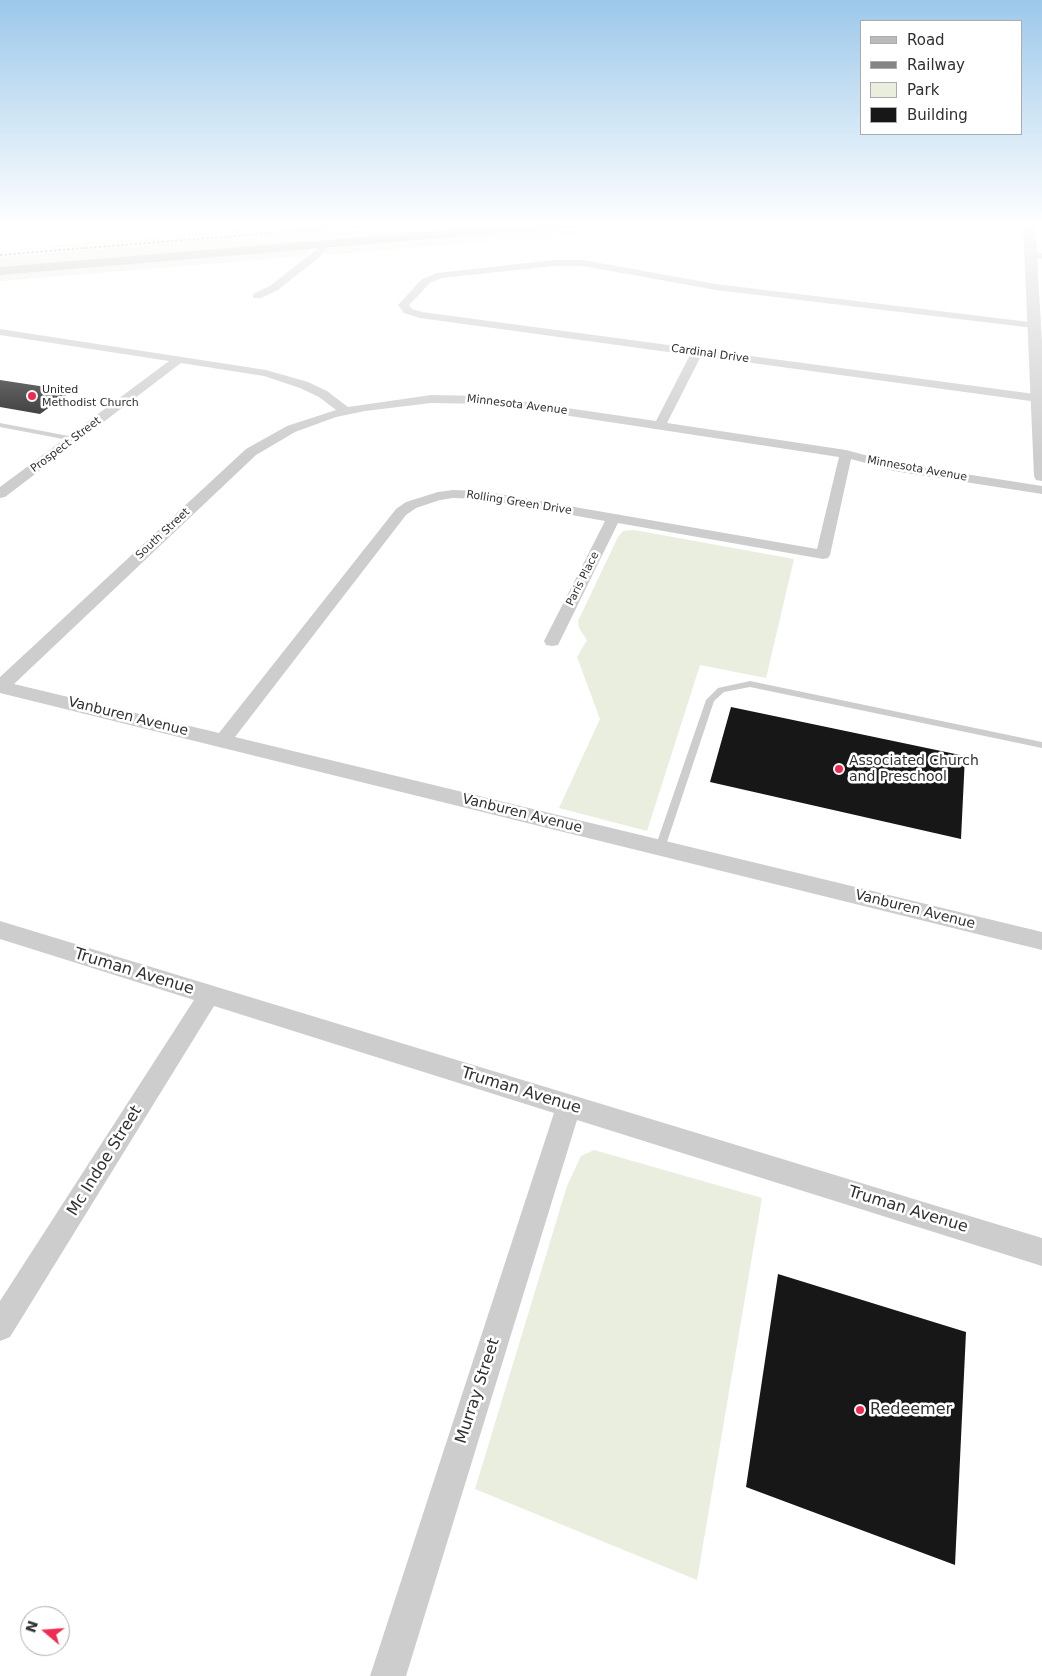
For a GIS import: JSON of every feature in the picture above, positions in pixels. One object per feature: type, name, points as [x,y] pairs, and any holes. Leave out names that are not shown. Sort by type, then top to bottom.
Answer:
[{"type":"street","name":"Cardinal Drive","points":[[407,301],[403,305],[408,311],[420,315],[1038,398]]},
{"type":"street","name":"Cardinal Drive","points":[[835,301],[1034,325]]},
{"type":"street","points":[[1035,301],[1034,325],[1042,476]]},
{"type":"street","points":[[0,332],[242,368],[289,380],[323,394],[345,411]]},
{"type":"street","points":[[660,425],[696,352]]},
{"type":"street","name":"Prospect Street","points":[[0,494],[179,359]]},
{"type":"street","name":"Minnesota Avenue","points":[[345,411],[404,401],[468,399],[511,403],[846,454],[894,467],[1042,490]]},
{"type":"street","name":"South Street","points":[[1,687],[238,462],[270,440],[291,429],[345,411]]},
{"type":"street","name":"Rolling Green Drive","points":[[224,740],[401,512],[411,505],[438,496],[469,494],[823,555],[846,454]]},
{"type":"street","name":"Paris Place","points":[[552,641],[614,518]]},
{"type":"street","name":"Vanburen Avenue","points":[[1,687],[1042,941]]},
{"type":"street","name":"Truman Avenue","points":[[0,930],[1042,1252]]},
{"type":"street","name":"Mc Indoe Street","points":[[0,1327],[209,995]]},
{"type":"street","name":"Murray Street","points":[[388,1676],[569,1106]]},
{"type":"lane","points":[[0,425],[74,439]]},
{"type":"lane","points":[[660,848],[710,700],[721,690],[750,684],[1042,745]]},
{"type":"green space","points":[[634,530],[794,559],[766,678],[700,665],[647,831],[559,808],[600,719],[577,657],[587,640],[579,628],[578,621],[618,537],[623,531]]},
{"type":"green space","points":[[594,1150],[762,1198],[697,1580],[475,1489],[567,1186],[581,1156]]},
{"type":"building","name":"United Methodist Church","points":[[0,380],[72,391],[40,414],[0,407]]},
{"type":"building","name":"Associated Church and Preschool","points":[[731,707],[965,756],[961,839],[710,782]]},
{"type":"building","name":"Redeemer","points":[[778,1274],[966,1332],[955,1565],[746,1487]]},
{"type":"place","name":"United Methodist Church","points":[[32,396]]},
{"type":"place","name":"Associated Church and Preschool","points":[[839,769]]},
{"type":"place","name":"Redeemer","points":[[860,1410]]}]
